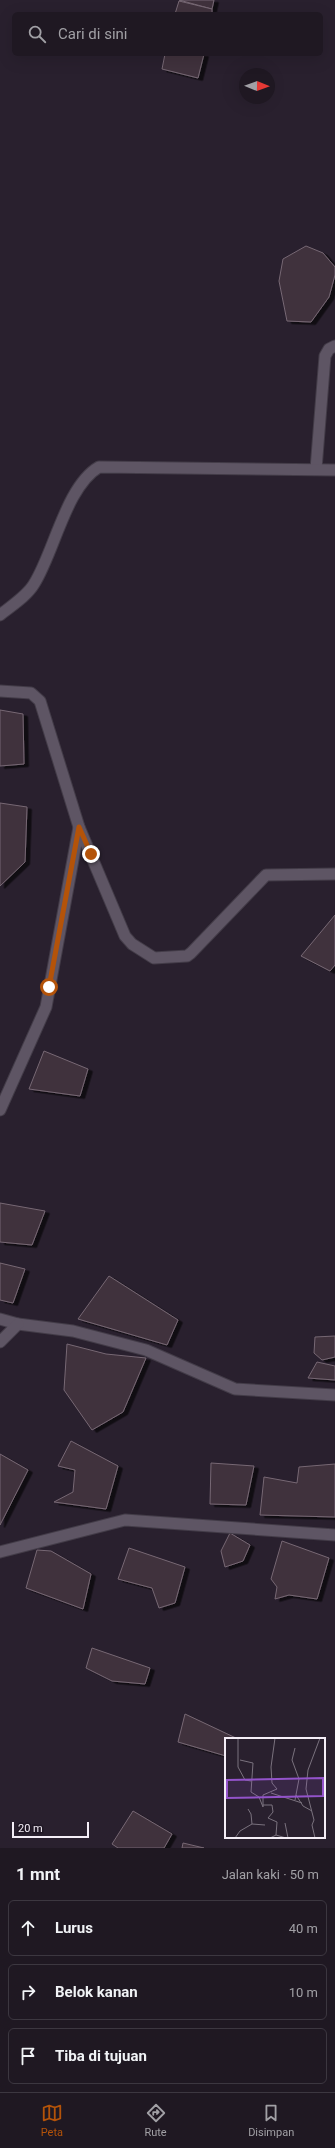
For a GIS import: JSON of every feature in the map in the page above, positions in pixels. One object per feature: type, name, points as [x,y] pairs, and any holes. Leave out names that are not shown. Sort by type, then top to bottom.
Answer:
[{"type":"street","points":[[316,470],[325,356],[329,349],[335,346]]},
{"type":"street","points":[[0,615],[35,583],[78,491],[91,472],[99,467],[335,470]]},
{"type":"street","points":[[0,691],[31,693],[40,701],[79,827],[125,936],[132,944],[154,958],[180,956],[191,953],[266,876],[335,874]]},
{"type":"street","points":[[0,1110],[46,1007],[79,827]]},
{"type":"street","points":[[0,1319],[18,1324],[73,1331],[146,1350],[235,1389],[335,1395]]},
{"type":"street","points":[[0,1342],[18,1324]]},
{"type":"street","points":[[0,1552],[125,1520],[335,1535]]},
{"type":"building","points":[[179,0],[214,0],[212,9]]},
{"type":"building","points":[[179,1],[212,9],[212,12],[176,12]]},
{"type":"building","points":[[165,56],[204,56],[198,78],[162,69]]},
{"type":"building","points":[[306,246],[323,253],[335,267],[335,275],[329,297],[311,322],[287,321],[279,281],[283,259]]},
{"type":"building","points":[[0,710],[23,714],[24,764],[0,766]]},
{"type":"building","points":[[0,803],[27,807],[25,862],[0,886]]},
{"type":"building","points":[[335,915],[335,965],[330,971],[301,956]]},
{"type":"building","points":[[44,1051],[88,1069],[80,1096],[29,1089]]},
{"type":"building","points":[[0,1203],[45,1211],[32,1245],[0,1242]]},
{"type":"building","points":[[0,1263],[25,1269],[13,1303],[0,1300]]},
{"type":"building","points":[[109,1276],[178,1320],[167,1345],[78,1319]]},
{"type":"building","points":[[335,1336],[335,1357],[322,1360],[314,1353],[315,1337]]},
{"type":"building","points":[[67,1344],[106,1354],[146,1358],[123,1412],[92,1430],[64,1390]]},
{"type":"building","points":[[317,1362],[335,1366],[335,1380],[308,1378]]},
{"type":"building","points":[[71,1441],[118,1466],[106,1509],[54,1502],[73,1492],[75,1470],[58,1466]]},
{"type":"building","points":[[0,1454],[28,1470],[0,1525]]},
{"type":"building","points":[[211,1463],[254,1466],[246,1505],[210,1504]]},
{"type":"building","points":[[335,1464],[335,1517],[260,1515],[264,1477],[297,1483],[299,1467]]},
{"type":"building","points":[[230,1533],[250,1545],[243,1561],[225,1567],[221,1551]]},
{"type":"building","points":[[282,1541],[329,1558],[317,1599],[289,1595],[275,1599],[277,1587],[271,1579]]},
{"type":"building","points":[[129,1548],[185,1567],[175,1603],[159,1608],[152,1588],[118,1579]]},
{"type":"building","points":[[37,1550],[51,1551],[91,1574],[83,1609],[26,1588]]},
{"type":"building","points":[[92,1648],[150,1668],[145,1684],[112,1681],[86,1668]]},
{"type":"building","points":[[185,1714],[236,1738],[225,1738],[225,1756],[178,1742]]},
{"type":"building","points":[[133,1811],[172,1834],[164,1848],[118,1848],[112,1844]]},
{"type":"building","points":[[183,1843],[204,1848],[182,1848]]},
{"type":"route","points":[[49,987],[79,827],[91,854]]}]
